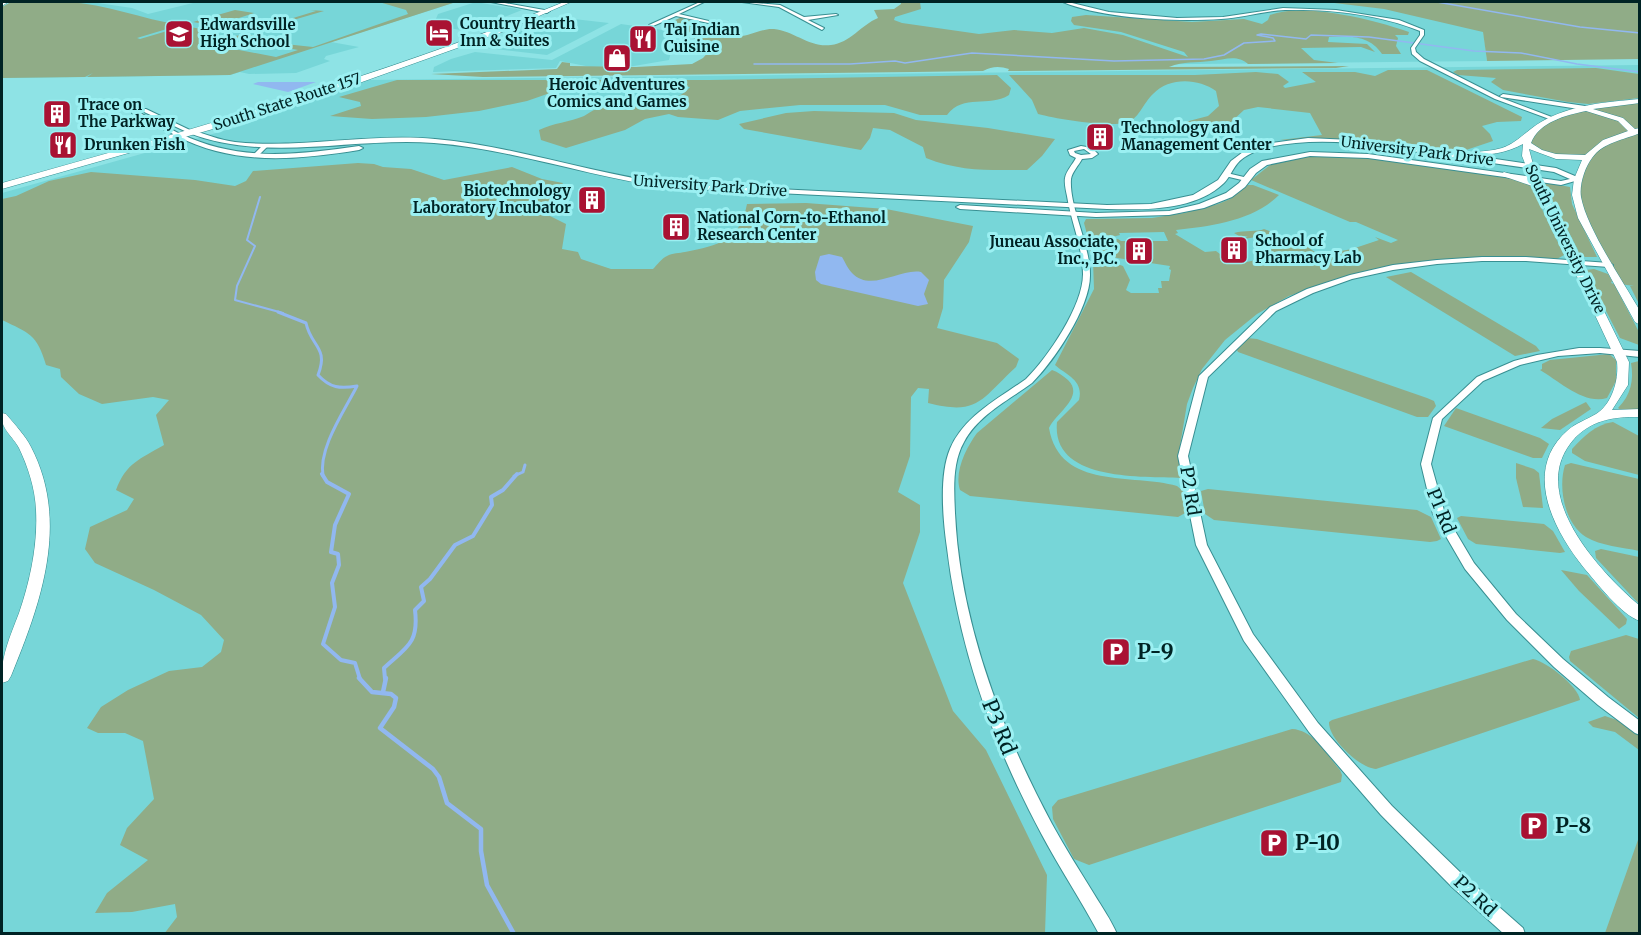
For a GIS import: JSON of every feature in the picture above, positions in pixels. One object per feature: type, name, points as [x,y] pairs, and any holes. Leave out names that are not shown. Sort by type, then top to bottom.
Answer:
[{"type":"main road","points":[[524,7],[566,2]]},
{"type":"main road","name":"South State Route 157","points":[[2,186],[191,132],[379,72],[566,2]]},
{"type":"main road","points":[[1428,151],[1496,152],[1528,139],[1554,118],[1585,108],[1640,101]]},
{"type":"main road","points":[[1528,139],[1534,150],[1553,156],[1588,157],[1606,142],[1636,131],[1622,120],[1585,108]]},
{"type":"main road","name":"South University Drive","points":[[1528,139],[1526,155],[1529,166],[1619,350],[1625,372],[1623,384],[1619,395],[1603,414]]},
{"type":"main road","name":"South University Drive","points":[[1588,157],[1578,179],[1576,195],[1578,205],[1640,322]]},
{"type":"main road","points":[[1504,175],[1537,183]]},
{"type":"main road","points":[[1638,614],[1596,574],[1577,548],[1560,518],[1552,494],[1551,469],[1563,441],[1580,427],[1603,414],[1640,413]]},
{"type":"main road","points":[[2,417],[18,433],[30,454],[38,477],[44,515],[43,545],[36,584],[30,606],[2,676]]},
{"type":"street","points":[[493,2],[547,10]]},
{"type":"street","points":[[651,25],[701,2]]},
{"type":"street","points":[[744,2],[780,6],[822,29]]},
{"type":"street","points":[[1065,2],[1095,10],[1163,19],[1223,18],[1270,10],[1298,9],[1347,12],[1390,19],[1422,30],[1422,35],[1413,48],[1417,57],[1515,106],[1554,118]]},
{"type":"street","points":[[675,14],[700,22],[711,22]]},
{"type":"street","points":[[802,19],[836,15]]},
{"type":"street","points":[[1480,90],[1585,108]]},
{"type":"street","points":[[144,110],[191,132]]},
{"type":"street","points":[[134,112],[179,135]]},
{"type":"street","name":"University Park Drive","points":[[191,132],[222,143],[343,146],[412,143],[479,148],[654,184],[872,195],[948,206],[1073,210],[1132,216],[1186,210],[1221,199],[1236,190],[1258,166],[1273,160],[1296,156],[1326,153],[1384,157],[1504,175]]},
{"type":"street","name":"University Park Drive","points":[[179,135],[210,149],[256,155],[343,146]]},
{"type":"street","name":"University Park Drive","points":[[1073,210],[1168,203],[1209,190],[1227,175],[1237,160],[1249,152],[1291,142],[1349,141],[1428,151],[1556,170],[1578,179]]},
{"type":"street","points":[[256,155],[266,145]]},
{"type":"street","name":"P3 Rd","points":[[1080,157],[1068,177],[1087,275],[1083,293],[1045,366],[978,419],[962,435],[953,453],[949,499],[954,561],[962,610],[981,679],[1012,760],[1046,828],[1109,933]]},
{"type":"street","points":[[1227,175],[1245,179]]},
{"type":"street","points":[[1537,183],[1561,183],[1578,179]]},
{"type":"street","name":"P2 Rd","points":[[1517,933],[1430,855],[1363,787],[1304,717],[1260,656],[1240,624],[1205,554],[1188,491],[1185,441],[1197,390],[1206,372],[1220,353],[1254,322],[1297,297],[1356,277],[1427,265],[1491,260],[1575,262],[1609,266]]},
{"type":"street","name":"P1 Rd","points":[[1640,354],[1619,350],[1544,357],[1503,368],[1470,384],[1457,394],[1440,413],[1428,445],[1427,464],[1434,500],[1444,524],[1459,550],[1494,598],[1554,661],[1606,705],[1640,729]]},
{"type":"shaded area","name":"Edwardsville High School","points":[[11,2],[91,2],[132,8],[148,14],[197,2],[456,2],[331,42],[359,47],[326,56],[324,59],[330,61],[296,73],[249,74],[240,72],[230,75],[2,78],[2,7]]},
{"type":"shaded area","points":[[476,2],[522,10],[469,31],[433,26],[438,14]]},
{"type":"shaded area","points":[[907,2],[1352,2],[1481,14],[1487,61],[804,68]]},
{"type":"shaded area","points":[[549,18],[609,23],[547,55],[487,48],[509,38],[516,38],[511,36]]},
{"type":"shaded area","points":[[621,24],[676,32],[669,60],[634,66],[591,67],[560,61],[556,68],[433,72],[434,67],[475,52],[552,60]]},
{"type":"shaded area","points":[[1639,65],[1639,933],[2,933],[2,193],[241,126],[368,80]]},
{"type":"shaded area","points":[[258,82],[316,82],[288,92],[253,84]]},
{"type":"shaded area","points":[[829,254],[842,257],[852,273],[868,281],[904,273],[921,272],[929,280],[924,294],[928,304],[918,306],[821,284],[816,280],[815,272],[820,256]]},
{"type":"green space","name":"Edwardsville High School","points":[[11,2],[81,3],[180,25],[137,38],[140,39],[184,26],[219,32],[214,36],[217,39],[247,34],[285,44],[313,47],[408,14],[406,10],[379,2],[456,2],[230,75],[87,77],[93,73],[85,77],[2,78],[2,7]],"holes":[[[236,38],[274,45],[283,44],[282,47],[298,50],[276,57],[213,45]]]},
{"type":"green space","points":[[901,2],[920,2],[921,9],[895,17],[894,20],[902,23],[979,34],[1014,30],[1052,33],[1084,28],[1123,35],[1188,57],[1184,52],[1121,32],[1074,25],[1071,21],[1072,17],[1086,15],[1192,22],[1244,19],[1262,24],[1268,20],[1270,15],[1302,10],[1340,14],[1378,22],[1409,32],[1408,35],[1395,35],[1398,38],[1396,46],[1401,54],[1382,54],[1371,43],[1358,38],[1329,37],[1328,42],[1367,44],[1375,52],[1361,47],[1301,48],[1314,60],[1338,63],[1248,64],[1239,59],[1230,58],[1169,67],[1349,66],[1336,68],[1008,71],[1009,69],[996,67],[983,71],[483,77],[431,74],[557,69],[562,62],[570,63],[570,66],[636,67],[692,64],[703,58],[712,48],[682,32],[664,28],[666,24],[682,17],[733,35],[743,36],[774,29],[816,44],[838,44],[878,18],[874,10],[894,9]]},
{"type":"green space","points":[[1326,2],[1639,2],[1639,59],[1487,61],[1483,32],[1384,9]]},
{"type":"green space","points":[[235,10],[254,13],[233,20],[267,26],[316,11],[310,10],[324,11],[252,32],[241,30],[246,28],[238,30],[193,22]]},
{"type":"green space","points":[[1596,68],[1639,74],[1639,98],[1588,104],[1568,102],[1503,90],[1491,82],[1496,78],[1458,75],[1453,72],[1457,70]]},
{"type":"green space","points":[[1388,70],[1427,70],[1522,117],[1521,121],[1497,122],[1482,126],[1493,141],[1466,150],[1423,148],[1369,140],[1280,140],[1322,135],[1310,113],[1258,107],[1244,110],[1231,122],[1192,126],[1185,122],[1208,116],[1219,106],[1216,91],[1201,84],[1184,81],[1160,88],[1134,118],[1125,123],[1094,123],[1057,118],[1038,114],[1032,100],[1009,75],[1195,75],[1256,72],[1278,74],[1289,82],[1283,86],[1285,88],[1316,82],[1302,72],[1355,72],[1375,76]]},
{"type":"green space","points":[[997,75],[1011,88],[1009,95],[993,101],[961,104],[947,115],[920,115],[885,105],[800,105],[740,111],[718,120],[678,117],[669,114],[645,119],[625,130],[566,148],[541,140],[539,130],[579,118],[607,106],[671,99],[690,87],[586,85],[479,111],[426,117],[372,119],[330,116],[361,106],[360,102],[339,97],[397,80],[709,80]]},
{"type":"green space","points":[[1639,101],[1639,304],[1630,286],[1634,286],[1620,284],[1576,195],[1588,157],[1544,154],[1527,141],[1538,130],[1564,115]]},
{"type":"green space","points":[[814,111],[894,113],[916,120],[988,128],[1055,139],[1027,170],[988,170],[951,166],[926,158],[923,147],[890,130],[873,128],[870,138],[861,150],[744,129],[739,124],[786,113]]},
{"type":"green space","points":[[1311,156],[1387,160],[1513,178],[1531,186],[1564,255],[1557,259],[1496,258],[1395,265],[1328,282],[1289,296],[1257,314],[1225,340],[1202,369],[1187,404],[1180,446],[1181,478],[1144,477],[1102,472],[1083,466],[1068,456],[1059,442],[1057,422],[1079,400],[1080,393],[1077,383],[1055,365],[1094,289],[1093,261],[1108,261],[1123,266],[1130,280],[1126,290],[1131,293],[1159,293],[1158,288],[1162,288],[1161,281],[1169,281],[1171,270],[1170,266],[1091,254],[1088,243],[1118,239],[1121,241],[1168,241],[1164,232],[1119,233],[1120,235],[1108,238],[1088,238],[1084,223],[1086,219],[1152,218],[1184,213],[1218,204],[1230,199],[1247,185],[1253,185],[1279,195],[1257,211],[1231,221],[1176,230],[1178,233],[1175,234],[1205,252],[1216,251],[1224,257],[1232,256],[1242,263],[1265,258],[1254,250],[1273,247],[1256,237],[1244,239],[1242,238],[1248,236],[1239,236],[1234,233],[1238,232],[1264,229],[1305,245],[1319,255],[1352,249],[1379,240],[1375,237],[1391,243],[1398,240],[1251,180],[1270,165]]},
{"type":"green space","points":[[358,163],[411,169],[444,180],[512,167],[542,179],[563,183],[542,212],[566,224],[562,249],[578,252],[581,259],[611,269],[653,269],[669,255],[718,243],[733,234],[739,226],[747,204],[806,203],[886,209],[973,226],[969,242],[944,280],[943,308],[937,328],[997,343],[1019,359],[1016,367],[986,396],[969,406],[958,407],[928,403],[929,389],[918,388],[911,397],[910,456],[898,492],[920,505],[920,532],[903,583],[953,711],[986,750],[1047,875],[1045,933],[164,934],[177,917],[175,904],[132,912],[95,913],[107,893],[148,860],[120,845],[127,828],[154,799],[143,741],[125,733],[98,733],[87,728],[101,707],[128,690],[169,671],[202,667],[221,652],[224,640],[201,615],[95,563],[85,549],[90,527],[127,510],[134,499],[116,490],[129,468],[164,445],[156,415],[169,400],[153,397],[102,404],[79,394],[61,377],[60,369],[46,365],[39,347],[31,336],[2,320],[2,199],[16,196],[49,181],[91,172],[195,180],[235,186],[246,181],[253,171]]},
{"type":"green space","points":[[1543,182],[1570,187],[1572,204],[1597,257],[1585,257],[1577,253],[1578,250]]},
{"type":"green space","points":[[1594,269],[1608,274],[1611,283],[1614,284],[1639,332],[1639,345],[1620,338],[1586,270]]},
{"type":"green space","points":[[1411,272],[1536,346],[1540,351],[1515,356],[1386,277]]},
{"type":"green space","points":[[1247,338],[1257,339],[1427,398],[1434,401],[1436,406],[1428,417],[1417,417],[1238,352],[1236,348]]},
{"type":"green space","points":[[1609,354],[1616,360],[1616,381],[1607,398],[1598,399],[1581,395],[1540,370],[1542,364],[1550,360]]},
{"type":"green space","points":[[1639,361],[1639,410],[1621,410],[1618,408],[1626,398],[1630,387],[1631,363]]},
{"type":"green space","points":[[1052,370],[1068,380],[1072,386],[1073,393],[1068,405],[1049,428],[1056,448],[1067,462],[1083,471],[1101,476],[1177,486],[1183,491],[1187,512],[1178,517],[970,496],[960,490],[960,468],[965,453],[977,433]]},
{"type":"green space","points":[[1586,402],[1591,409],[1560,430],[1541,428],[1552,419]]},
{"type":"green space","points":[[1456,408],[1540,438],[1549,444],[1542,458],[1533,458],[1444,426]]},
{"type":"green space","points":[[1613,422],[1639,436],[1639,475],[1585,461],[1572,453],[1572,449],[1590,432],[1601,425]]},
{"type":"green space","points":[[1516,463],[1539,473],[1543,508],[1523,507],[1516,478]]},
{"type":"green space","points":[[1571,463],[1639,479],[1639,551],[1598,542],[1578,531],[1568,514],[1563,494],[1565,465]]},
{"type":"green space","points":[[1208,489],[1417,510],[1431,517],[1441,539],[1430,542],[1214,520],[1205,514],[1201,491]]},
{"type":"green space","points":[[1461,516],[1544,524],[1553,531],[1565,552],[1476,544],[1468,539],[1457,518]]},
{"type":"green space","points":[[1601,549],[1639,557],[1639,604],[1596,558],[1595,551]]},
{"type":"green space","points":[[1561,570],[1587,575],[1627,619],[1626,624],[1619,629],[1579,591]]},
{"type":"green space","points":[[1626,635],[1639,639],[1639,718],[1570,661],[1569,657],[1571,651]]},
{"type":"green space","points":[[1533,659],[1561,675],[1574,688],[1580,700],[1376,769],[1362,764],[1346,752],[1330,729],[1329,722],[1332,720]]},
{"type":"green space","points":[[1605,716],[1617,720],[1639,735],[1639,750],[1615,732],[1593,727],[1588,722]]},
{"type":"green space","points":[[1292,729],[1300,730],[1319,744],[1340,770],[1341,782],[1089,865],[1074,859],[1053,819],[1052,807],[1058,800]]},
{"type":"green space","points":[[1639,837],[1639,933],[1605,933]]},
{"type":"waterway","points":[[1437,2],[1580,27],[1640,33]]},
{"type":"waterway","points":[[754,64],[850,64],[895,61],[905,63],[972,53],[1114,61],[1204,59],[1224,55],[1244,43],[1275,41],[1273,38],[1257,35],[1261,34],[1306,39],[1311,35],[1369,37],[1474,51],[1521,53],[1577,64],[1640,72]]},
{"type":"waterway","points":[[260,197],[247,240],[255,246],[237,286],[235,300],[283,313]]},
{"type":"waterway","points":[[278,312],[306,323],[320,353],[321,366],[318,375],[322,379],[336,386],[357,386],[328,442],[323,476]]},
{"type":"waterway","points":[[516,475],[523,472],[525,465]]},
{"type":"waterway","points":[[385,679],[384,668],[405,649],[413,637],[416,621],[415,610],[424,601],[421,587],[430,579],[455,545],[473,536],[492,505],[491,497],[503,490],[516,475]]},
{"type":"waterway","points":[[323,476],[327,482],[349,494],[335,525],[331,552],[338,554],[339,565],[332,583],[335,607],[323,644],[341,660],[355,663],[360,679]]},
{"type":"waterway","points":[[359,678],[372,692],[391,694],[396,698],[394,707],[380,728],[433,769],[439,777],[447,803],[481,829],[481,851],[487,885],[514,934]]},
{"type":"waterway","points":[[383,692],[386,678]]},
{"type":"place","name":"Country Hearth Inn & Suites","points":[[439,33]]},
{"type":"place","name":"Edwardsville High School","points":[[179,34]]},
{"type":"place","name":"Taj Indian Cuisine","points":[[643,39]]},
{"type":"place","name":"Heroic Adventures Comics and Games","points":[[617,58]]},
{"type":"place","name":"Trace on The Parkway","points":[[57,114]]},
{"type":"place","name":"Technology and Management Center","points":[[1100,137]]},
{"type":"place","name":"Drunken Fish","points":[[63,145]]},
{"type":"place","name":"Biotechnology Laboratory Incubator","points":[[592,200]]},
{"type":"place","name":"National Corn-to-Ethanol Research Center","points":[[676,227]]},
{"type":"place","name":"School of Pharmacy Lab","points":[[1234,250]]},
{"type":"place","name":"Juneau Associate, Inc., P.C.","points":[[1139,251]]},
{"type":"place","name":"P-9","points":[[1116,652]]},
{"type":"place","name":"P-8","points":[[1534,826]]},
{"type":"place","name":"P-10","points":[[1274,843]]}]
